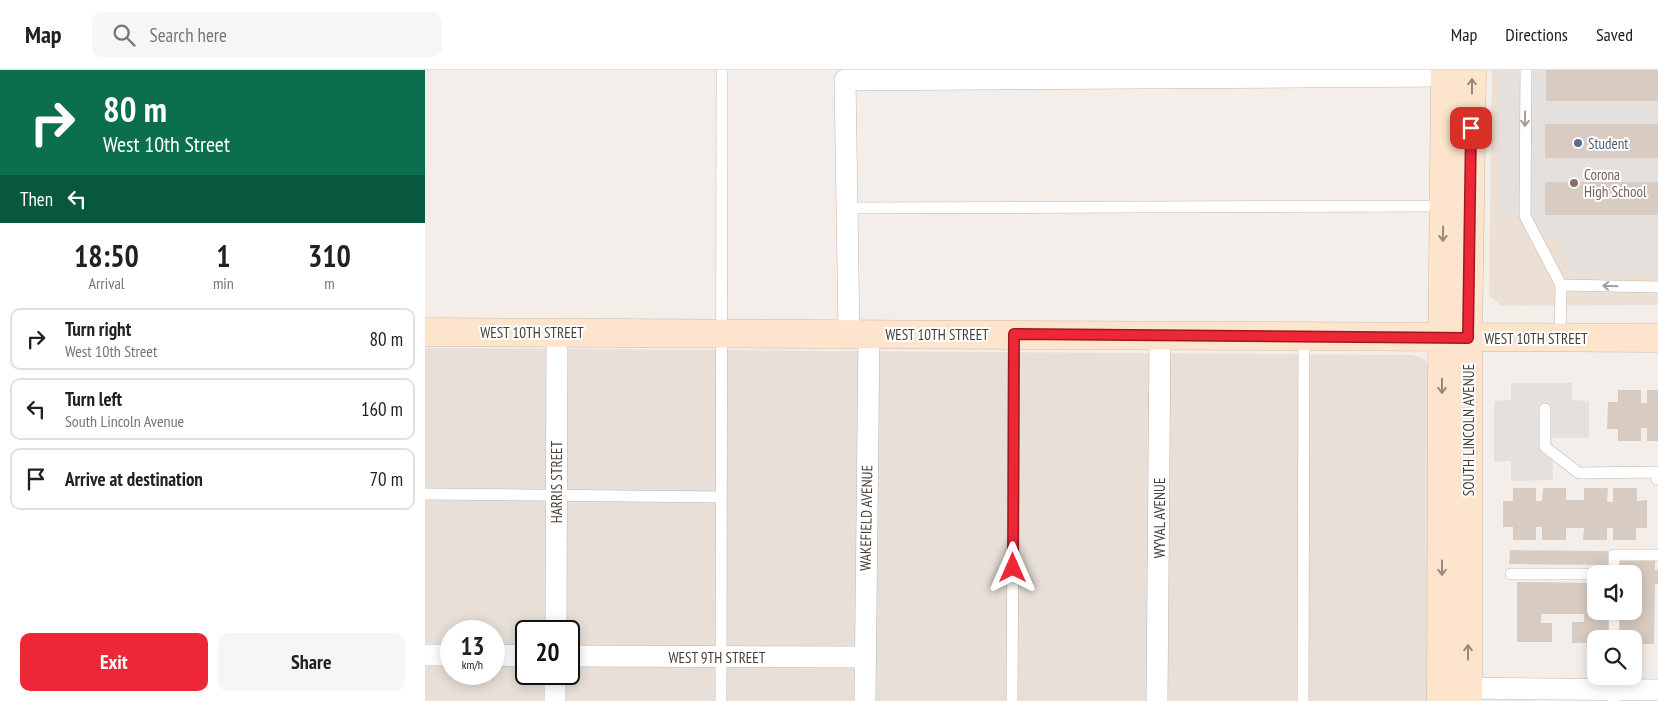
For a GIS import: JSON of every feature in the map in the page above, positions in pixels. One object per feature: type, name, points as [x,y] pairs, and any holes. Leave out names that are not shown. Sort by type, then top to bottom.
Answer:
[{"type":"main road","name":"SOUTH LINCOLN AVENUE","points":[[1441,694],[1455,338],[1472,70]]},
{"type":"main road","name":"SOUTH LINCOLN AVENUE","points":[[1445,73],[1443,206],[1455,338],[1468,694]]},
{"type":"main road","name":"WEST 10TH STREET","points":[[425,332],[1658,338]]},
{"type":"street","name":"WAKEFIELD AVENUE","points":[[865,701],[859,334],[847,208],[845,80],[1445,73]]},
{"type":"street","name":"HARRIS STREET","points":[[556,620],[557,332]]},
{"type":"street","name":"WYVAL AVENUE","points":[[1157,701],[1160,336]]},
{"type":"street","points":[[425,655],[440,655]]},
{"type":"street","name":"WEST 9TH STREET","points":[[580,656],[865,657]]},
{"type":"street","points":[[555,685],[555,701]]},
{"type":"street","points":[[1441,694],[1614,689],[1658,690]]},
{"type":"lane","points":[[721,701],[722,70]]},
{"type":"lane","points":[[1526,70],[1525,216],[1561,284],[1560,338]]},
{"type":"lane","points":[[847,208],[1443,206]]},
{"type":"lane","points":[[1561,284],[1658,287]]},
{"type":"lane","points":[[1012,701],[1014,334]]},
{"type":"lane","points":[[1303,701],[1304,337]]},
{"type":"lane","points":[[1545,410],[1545,447],[1579,473],[1657,472],[1658,479]]},
{"type":"lane","points":[[425,494],[720,497]]},
{"type":"lane","points":[[1614,565],[1614,555],[1658,555]]},
{"type":"lane","points":[[1511,574],[1587,574]]},
{"type":"shaded area","name":"Student","points":[[1492,70],[1658,70],[1658,305],[1501,306],[1489,295]]},
{"type":"shaded area","name":"Student","points":[[1499,70],[1658,70],[1658,274],[1576,274],[1561,245],[1561,239],[1514,216],[1498,216]]},
{"type":"shaded area","points":[[425,348],[1412,355],[1425,359],[1430,370],[1430,701],[425,701]]},
{"type":"shaded area","points":[[1511,383],[1572,383],[1572,400],[1589,401],[1589,438],[1552,438],[1553,480],[1511,481],[1511,461],[1494,462],[1494,401],[1511,400]]},
{"type":"building","points":[[1546,70],[1658,70],[1658,101],[1546,101]]},
{"type":"building","points":[[1545,124],[1658,124],[1658,158],[1545,158]]},
{"type":"building","points":[[1545,182],[1658,182],[1658,215],[1545,215]]},
{"type":"building","points":[[1618,390],[1641,390],[1641,403],[1647,403],[1647,390],[1658,390],[1658,441],[1647,441],[1647,428],[1641,428],[1641,441],[1618,441],[1618,429],[1607,429],[1608,402],[1618,402]]},
{"type":"building","points":[[1513,488],[1536,488],[1536,501],[1542,501],[1543,488],[1566,488],[1566,500],[1584,500],[1584,488],[1608,488],[1607,502],[1613,502],[1613,488],[1637,488],[1637,501],[1647,500],[1647,528],[1636,528],[1636,540],[1613,540],[1613,528],[1607,528],[1607,540],[1583,540],[1584,528],[1566,528],[1566,540],[1542,540],[1542,527],[1536,527],[1536,540],[1513,540],[1513,527],[1503,527],[1503,501],[1513,501]]},
{"type":"building","points":[[1510,550],[1608,551],[1608,565],[1509,564]]},
{"type":"building","points":[[1619,561],[1655,561],[1655,570],[1658,570],[1658,584],[1655,584],[1654,644],[1642,644],[1642,630],[1619,630],[1619,620],[1642,620],[1642,565],[1619,565]]},
{"type":"building","points":[[1517,582],[1587,583],[1587,620],[1609,620],[1609,630],[1587,630],[1587,643],[1572,643],[1572,622],[1584,622],[1584,614],[1541,614],[1541,623],[1552,623],[1552,642],[1517,642]]},
{"type":"place","name":"Student","points":[[1578,143]]},
{"type":"place","name":"Corona High School","points":[[1574,183]]},
{"type":"route","points":[[1013,568],[1014,334],[1468,338],[1471,128]]}]
